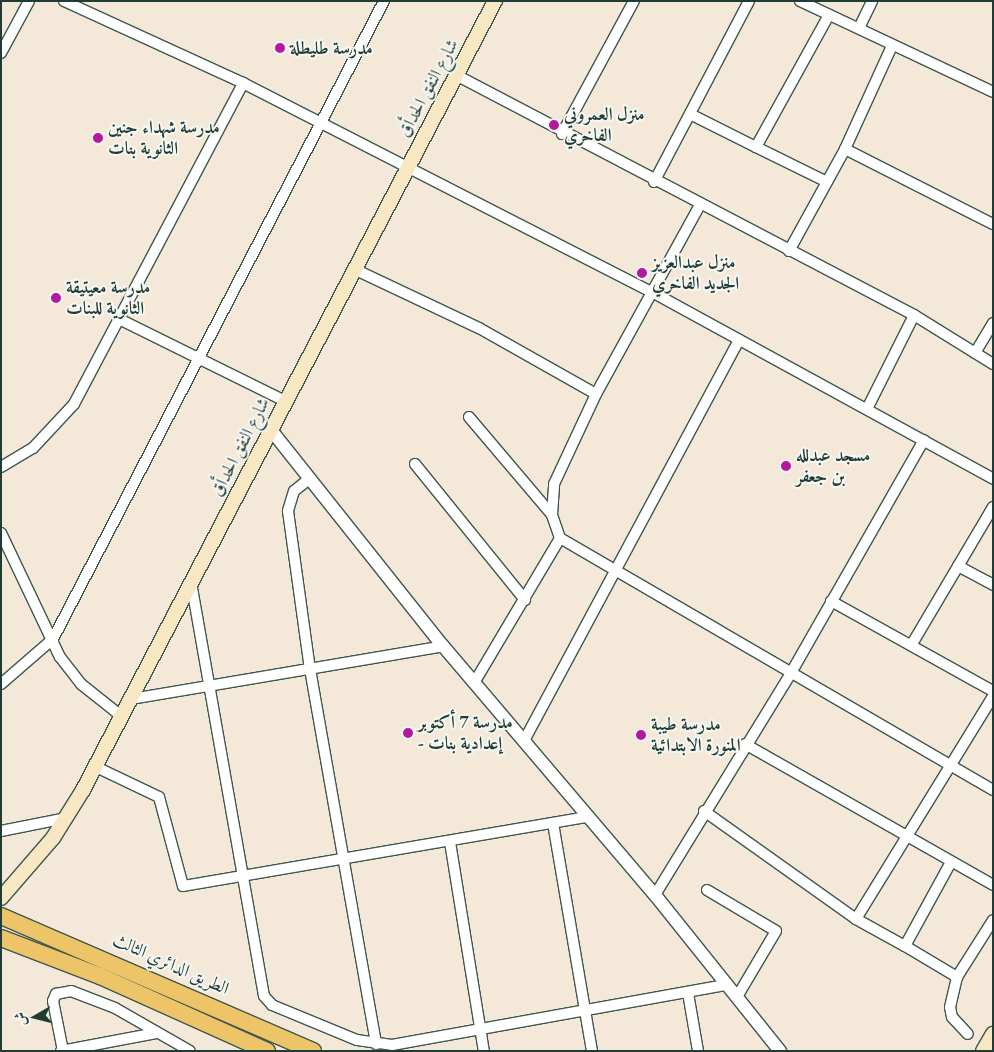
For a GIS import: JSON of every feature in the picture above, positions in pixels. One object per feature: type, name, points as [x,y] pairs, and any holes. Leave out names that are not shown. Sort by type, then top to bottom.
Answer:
[{"type":"highway","name":"الطريق الدائري الثالث","points":[[6,918],[313,1051]]},
{"type":"highway","points":[[1,938],[100,976],[267,1051]]},
{"type":"main road","name":"شارع النفق الحدأق","points":[[1,898],[66,818],[120,715],[131,699],[495,1]]},
{"type":"street","points":[[1,52],[29,1]]},
{"type":"street","points":[[64,1],[243,83],[320,122],[406,170],[652,292],[868,407],[993,479]]},
{"type":"street","points":[[1,684],[53,639],[384,1]]},
{"type":"street","points":[[562,134],[634,1]]},
{"type":"street","points":[[654,182],[749,1]]},
{"type":"street","points":[[800,1],[993,92]]},
{"type":"street","points":[[858,28],[872,1]]},
{"type":"street","points":[[756,147],[829,15]]},
{"type":"street","points":[[788,251],[845,149],[892,46]]},
{"type":"street","points":[[456,76],[699,207],[914,316],[993,364]]},
{"type":"street","points":[[1,467],[34,448],[54,429],[122,320],[243,83]]},
{"type":"street","points":[[690,114],[827,182]]},
{"type":"street","points":[[845,149],[993,224]]},
{"type":"street","points":[[552,515],[554,484],[596,394],[699,207]]},
{"type":"street","points":[[354,269],[478,328],[596,394]]},
{"type":"street","points":[[868,407],[914,316]]},
{"type":"street","points":[[122,320],[200,355],[286,401]]},
{"type":"street","points":[[975,353],[993,323]]},
{"type":"street","points":[[524,739],[616,574],[739,340]]},
{"type":"street","points":[[469,417],[552,515],[560,538],[616,574],[993,790]]},
{"type":"street","points":[[271,430],[443,646],[655,895],[780,1051]]},
{"type":"street","points":[[655,895],[704,810],[791,673],[924,440]]},
{"type":"street","points":[[415,464],[525,600]]},
{"type":"street","points":[[309,479],[294,491],[288,511],[310,668],[345,858],[376,1044]]},
{"type":"street","points":[[912,644],[993,507]]},
{"type":"street","points":[[1,533],[70,673],[120,715]]},
{"type":"street","points":[[474,683],[525,600],[560,538]]},
{"type":"street","points":[[958,566],[993,585]]},
{"type":"street","points":[[191,581],[242,877],[267,1001],[338,1033],[376,1044],[481,1031],[727,985]]},
{"type":"street","points":[[831,601],[912,644],[993,691]]},
{"type":"street","points":[[131,699],[443,646]]},
{"type":"street","points":[[856,919],[905,836],[993,696]]},
{"type":"street","points":[[745,744],[993,885]]},
{"type":"street","points":[[94,766],[159,797],[183,886],[588,817]]},
{"type":"street","points":[[704,810],[856,919],[957,977]]},
{"type":"street","points":[[1,831],[66,818]]},
{"type":"street","points":[[553,823],[592,1051]]},
{"type":"street","points":[[450,842],[484,1051]]},
{"type":"street","points":[[906,946],[951,862]]},
{"type":"street","points":[[707,890],[776,931],[737,997]]},
{"type":"street","points":[[968,1034],[952,1017],[950,1007],[957,977],[993,920]]},
{"type":"street","points":[[156,1033],[62,1051],[53,1007],[56,994],[62,992],[82,993],[190,1051]]},
{"type":"street","points":[[688,993],[698,1051]]},
{"type":"place","name":"مدرسة طليطلة","points":[[280,48]]},
{"type":"place","name":"منزل العمروني الفاخري","points":[[554,125]]},
{"type":"place","name":"مدرسة شهداء جنين الثانوية بنات","points":[[98,138]]},
{"type":"place","name":"منزل عبدالعزيز الجديد الفاخري","points":[[642,273]]},
{"type":"place","name":"مدرسة معيتيقة الثانوية للبنات","points":[[56,298]]},
{"type":"place","name":"مسجد عبدلله بن جعفر","points":[[786,466]]},
{"type":"place","name":"مدرسة 7 أكتوبر - إعدادية بنات","points":[[408,733]]},
{"type":"place","name":"مدرسة طيبة المنورة الابتدائية","points":[[641,735]]}]
